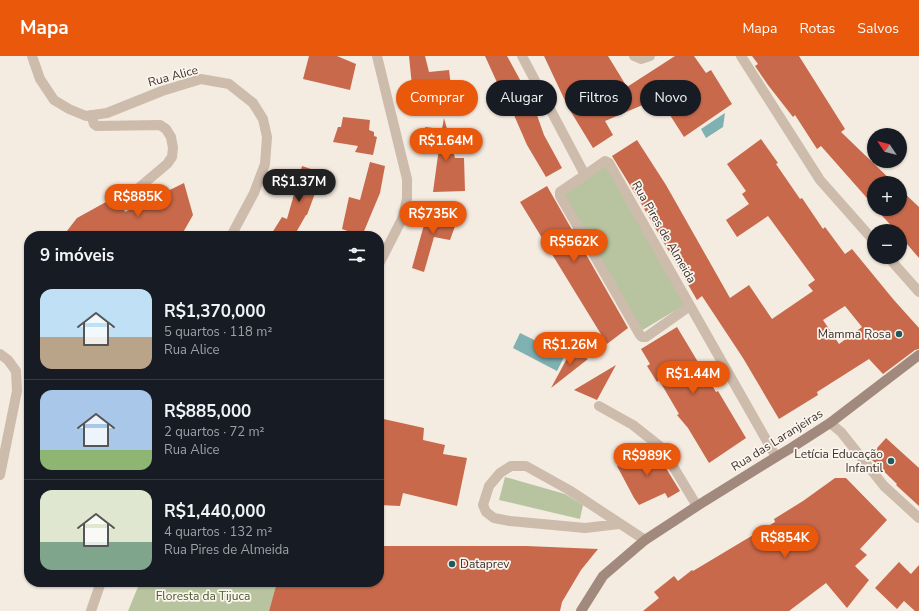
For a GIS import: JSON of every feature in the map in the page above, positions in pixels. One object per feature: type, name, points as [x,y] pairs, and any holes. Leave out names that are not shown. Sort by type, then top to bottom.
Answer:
[{"type":"main road","name":"Rua das Laranjeiras","points":[[581,611],[603,576],[645,540],[830,423],[919,355]]},
{"type":"street","name":"Rua Alice","points":[[32,56],[40,79],[54,100],[69,110],[86,116],[107,113],[162,91],[201,79],[229,84],[253,103],[263,119],[267,137],[265,164],[254,193],[234,231]]},
{"type":"street","points":[[377,56],[408,179],[407,198],[403,217],[384,254]]},
{"type":"street","points":[[522,56],[585,175]]},
{"type":"street","points":[[634,56],[641,59],[650,56]]},
{"type":"street","points":[[741,56],[820,180],[867,234]]},
{"type":"street","points":[[91,115],[94,124],[97,126],[160,125],[166,129],[171,137],[174,148],[172,157],[167,164],[122,202]]},
{"type":"street","name":"Rua Pires de Almeida","points":[[690,306],[646,337],[640,336],[560,196],[560,192],[605,161],[610,162],[776,457]]},
{"type":"street","points":[[894,264],[919,292]]},
{"type":"street","points":[[0,354],[8,360],[16,371],[17,392],[0,475]]},
{"type":"street","points":[[599,406],[633,425],[662,448],[697,506]]},
{"type":"street","points":[[830,423],[841,432],[884,486],[919,518]]},
{"type":"street","points":[[620,524],[585,528],[510,521],[494,518],[486,512],[484,505],[489,486],[500,473],[511,466],[526,466],[569,490],[645,540]]},
{"type":"street","points":[[90,611],[99,587]]},
{"type":"green space","points":[[603,159],[691,301],[641,331],[558,188]]},
{"type":"green space","points":[[505,477],[565,494],[583,505],[580,519],[499,500]]},
{"type":"green space","name":"Floresta da Tijuca","points":[[138,587],[276,587],[269,611],[128,611]]},
{"type":"water","points":[[725,113],[723,127],[706,138],[701,129]]},
{"type":"water","points":[[520,333],[565,355],[557,371],[513,348]]},
{"type":"building","points":[[309,56],[337,56],[356,64],[350,90],[303,79]]},
{"type":"building","points":[[409,56],[425,56],[429,72],[449,70],[450,80],[411,80]]},
{"type":"building","points":[[485,56],[507,56],[520,80],[496,80]]},
{"type":"building","points":[[544,56],[608,56],[623,80],[565,80],[565,101],[557,84],[557,80],[555,80]]},
{"type":"building","points":[[675,56],[694,56],[706,73],[711,70],[732,104],[684,137],[671,116],[701,116],[701,80],[640,80],[640,106],[632,110],[632,84]]},
{"type":"building","points":[[752,56],[799,56],[845,129],[841,132],[867,157],[867,168],[878,168],[887,176],[867,176],[867,198],[821,146],[817,149],[795,115],[793,117],[768,85],[755,66],[758,64]]},
{"type":"building","points":[[514,116],[537,116],[544,135],[562,168],[546,177],[527,145]]},
{"type":"building","points":[[573,116],[617,116],[605,121],[613,135],[593,148]]},
{"type":"building","points":[[343,117],[370,120],[369,130],[374,132],[374,136],[377,137],[373,155],[355,152],[358,146],[333,142],[338,127],[341,127]]},
{"type":"building","points":[[444,118],[455,158],[464,158],[465,191],[433,192],[439,148],[431,150],[425,127],[442,129]]},
{"type":"building","points":[[761,139],[800,199],[802,198],[823,229],[825,227],[845,254],[852,249],[919,328],[919,349],[915,350],[883,374],[869,359],[817,392],[818,395],[779,419],[743,358],[702,296],[697,300],[612,156],[637,140],[666,185],[730,298],[749,285],[772,319],[813,291],[808,285],[815,280],[768,216],[737,237],[726,220],[749,204],[742,194],[746,191],[727,164]],"holes":[[[845,306],[862,327],[839,344],[823,320]]]},
{"type":"building","points":[[370,162],[385,166],[380,193],[364,231],[347,231],[342,229],[349,197],[360,200]]},
{"type":"building","points":[[302,166],[314,170],[321,177],[307,215],[297,231],[273,231],[282,217],[287,219]]},
{"type":"building","points":[[184,183],[193,215],[184,231],[67,231],[77,218],[115,197],[117,199],[117,206],[119,208],[123,208],[125,212]]},
{"type":"building","points":[[547,186],[628,328],[607,344],[520,202]]},
{"type":"building","points":[[907,196],[919,207],[919,258],[907,244],[907,224],[890,224],[882,216],[907,216]]},
{"type":"building","points":[[429,207],[458,218],[450,240],[434,237],[424,272],[412,268]]},
{"type":"building","points":[[677,327],[746,438],[709,463],[688,428],[677,415],[679,414],[659,380],[657,382],[647,366],[650,364],[641,349]]},
{"type":"building","points":[[571,351],[588,359],[551,388]]},
{"type":"building","points":[[616,365],[597,400],[574,390]]},
{"type":"building","points":[[384,419],[424,428],[423,440],[445,445],[443,454],[467,458],[457,506],[403,493],[400,506],[384,505]]},
{"type":"building","name":"Letícia Educação Infantil","points":[[886,438],[919,468],[919,506],[869,457]]},
{"type":"building","points":[[649,446],[656,452],[680,491],[668,498],[665,493],[639,505],[617,466]]},
{"type":"building","points":[[835,478],[846,478],[887,520],[860,549],[867,555],[855,566],[869,580],[847,608],[826,583],[789,611],[643,611],[659,598],[654,592],[674,576],[678,581],[692,570],[693,571],[775,522],[774,519],[803,501]]},
{"type":"building","name":"Dataprev","points":[[384,546],[526,546],[598,549],[581,570],[562,602],[560,611],[269,611],[276,587],[384,587]]},
{"type":"building","points":[[899,562],[911,574],[919,565],[919,611],[915,611],[904,601],[897,609],[875,588]]},
{"type":"place","name":"Mamma Rosa","points":[[899,334]]},
{"type":"place","name":"Letícia Educação Infantil","points":[[891,461]]},
{"type":"place","name":"Dataprev","points":[[452,564]]}]
